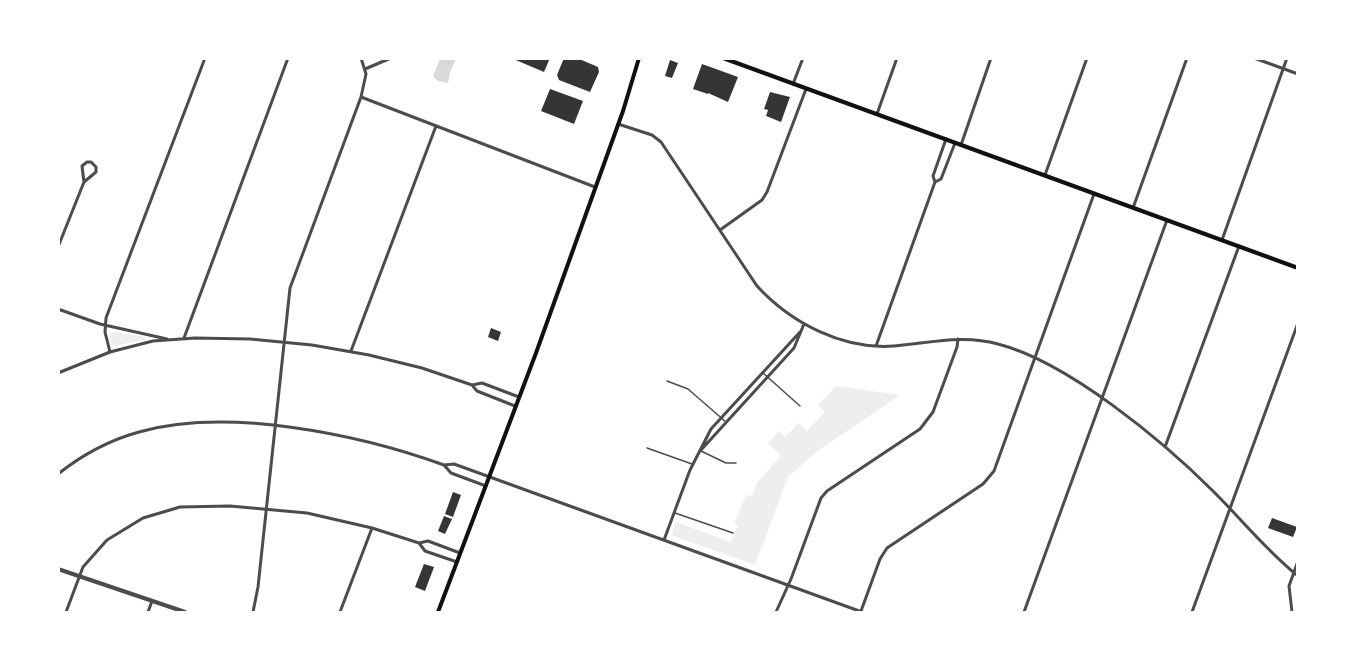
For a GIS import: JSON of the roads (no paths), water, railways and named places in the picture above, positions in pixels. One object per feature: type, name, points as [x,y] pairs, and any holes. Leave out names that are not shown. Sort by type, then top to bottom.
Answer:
[{"type":"main road","points":[[438,612],[516,407],[618,124],[639,58]]},
{"type":"main road","points":[[723,58],[1298,268]]},
{"type":"street","points":[[110,352],[104,325],[205,58]]},
{"type":"street","points":[[183,339],[288,58]]},
{"type":"street","points":[[253,612],[292,280],[361,97],[365,80],[361,58]]},
{"type":"street","points":[[364,69],[391,58]]},
{"type":"street","points":[[793,84],[803,58]]},
{"type":"street","points":[[877,114],[897,58]]},
{"type":"street","points":[[961,145],[991,58]]},
{"type":"street","points":[[1045,176],[1087,58]]},
{"type":"street","points":[[1133,208],[1187,58]]},
{"type":"street","points":[[1254,58],[1298,74]]},
{"type":"street","points":[[1222,240],[1287,58]]},
{"type":"street","points":[[720,230],[762,200],[767,192],[806,88]]},
{"type":"street","points":[[361,97],[595,188]]},
{"type":"street","points":[[618,124],[652,135],[662,142],[762,290],[783,311],[830,336],[876,346],[958,339],[1002,345],[1035,358],[1072,378],[1165,447],[1298,576]]},
{"type":"street","points":[[351,351],[436,126]]},
{"type":"street","points":[[876,346],[935,182],[933,176],[946,140]]},
{"type":"street","points":[[935,182],[941,179],[955,142]]},
{"type":"street","points":[[58,247],[84,182],[96,172],[96,167],[91,162],[82,166],[84,182]]},
{"type":"street","points":[[58,474],[79,459],[113,441],[155,428],[203,423],[275,426],[317,432],[372,443],[444,465],[454,464],[861,612],[880,559],[887,548],[983,484],[990,476],[1094,194]]},
{"type":"street","points":[[1024,612],[1167,220]]},
{"type":"street","points":[[1165,447],[1239,246]]},
{"type":"street","points":[[58,309],[104,325],[169,339],[284,342],[351,351],[422,368],[472,385],[482,383],[519,397]]},
{"type":"street","points":[[1192,612],[1298,323]]},
{"type":"street","points":[[700,451],[795,348],[804,324]]},
{"type":"street","points":[[664,540],[693,464],[711,429],[800,332]]},
{"type":"street","points":[[58,373],[110,352],[169,339]]},
{"type":"street","points":[[776,612],[821,498],[827,491],[920,429],[929,419],[958,339]]},
{"type":"street","points":[[472,385],[477,392],[516,407]]},
{"type":"street","points":[[444,465],[451,473],[486,486]]},
{"type":"street","points":[[66,612],[79,576],[87,562],[107,540],[132,523],[155,513],[191,506],[266,508],[308,513],[372,528],[419,543],[428,541],[460,553]]},
{"type":"street","points":[[340,612],[372,528]]},
{"type":"street","points":[[419,543],[425,551],[457,562]]},
{"type":"street","points":[[1292,612],[1289,592],[1298,561]]},
{"type":"street","points":[[58,569],[185,612]]},
{"type":"street","points":[[148,612],[152,601]]},
{"type":"lane","points":[[762,372],[800,406]]},
{"type":"lane","points":[[667,381],[688,389],[727,423]]},
{"type":"lane","points":[[647,448],[693,464]]},
{"type":"lane","points":[[700,451],[730,464],[736,463]]},
{"type":"lane","points":[[675,513],[733,533]]}]
